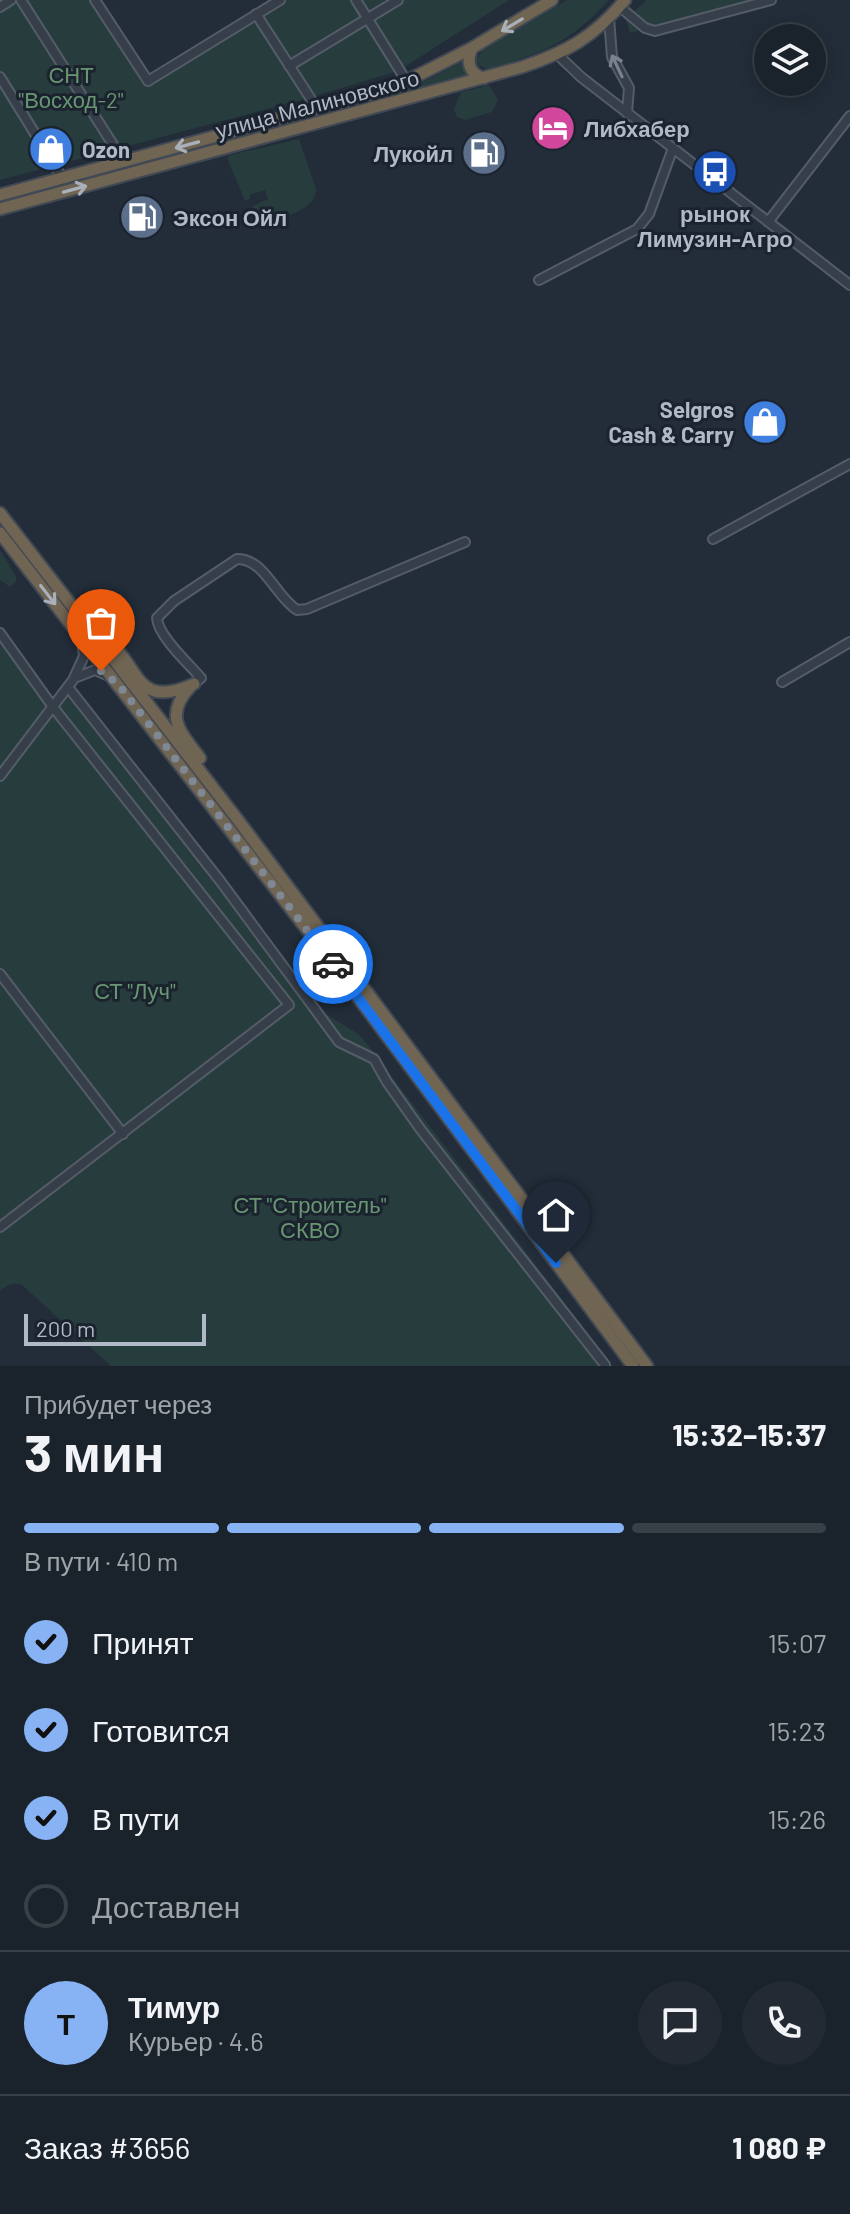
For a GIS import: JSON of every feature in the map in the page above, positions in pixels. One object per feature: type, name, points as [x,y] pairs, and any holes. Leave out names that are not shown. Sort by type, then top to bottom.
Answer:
[{"type":"highway","name":"улица Малиновского","points":[[2,191],[63,179],[318,110],[407,82],[472,48],[552,0]]},
{"type":"highway","name":"улица Малиновского","points":[[0,209],[485,78],[558,55],[577,45],[605,22],[621,2]]},
{"type":"highway","points":[[472,48],[470,68],[474,74],[485,78]]},
{"type":"highway","points":[[0,513],[80,636],[205,784],[322,949],[633,1366]]},
{"type":"highway","points":[[0,533],[28,559],[96,638],[647,1366]]},
{"type":"highway","points":[[96,638],[109,642],[146,687],[155,692],[175,692],[194,684]]},
{"type":"highway","points":[[194,684],[179,703],[175,716],[176,724],[213,776],[205,784]]},
{"type":"street","points":[[0,7],[11,0]]},
{"type":"street","points":[[21,0],[124,162]]},
{"type":"street","points":[[95,0],[148,81],[280,0]]},
{"type":"street","points":[[356,0],[407,82]]},
{"type":"street","points":[[289,66],[398,0]]},
{"type":"street","points":[[621,2],[645,28],[655,31],[750,3],[771,0]]},
{"type":"street","points":[[256,14],[318,110]]},
{"type":"street","points":[[605,22],[612,57],[629,88],[627,113]]},
{"type":"street","points":[[558,55],[581,77],[850,285]]},
{"type":"street","points":[[0,77],[63,179]]},
{"type":"street","points":[[768,222],[850,116]]},
{"type":"street","points":[[539,280],[637,229],[649,214],[673,148]]},
{"type":"street","points":[[713,539],[850,464]]},
{"type":"street","points":[[194,684],[201,678],[163,634],[157,625],[157,618],[174,601],[237,559],[252,562],[297,610],[307,609],[465,542]]},
{"type":"street","points":[[0,633],[53,707],[289,1005],[0,1227]]},
{"type":"street","points":[[0,776],[71,684],[84,656],[80,636]]},
{"type":"street","points":[[782,682],[850,642]]},
{"type":"street","points":[[71,684],[88,671],[95,670],[113,678]]},
{"type":"street","points":[[71,684],[339,1042],[374,1059],[421,1130],[605,1365]]},
{"type":"street","points":[[0,974],[123,1134]]},
{"type":"green space","name":"СНТ \"Восход-2\"","points":[[0,0],[99,0],[149,79],[276,0],[509,0],[398,71],[0,180]]},
{"type":"green space","points":[[567,0],[609,0],[581,27],[540,52],[487,69],[478,65],[476,59],[482,51]]},
{"type":"green space","points":[[646,0],[758,0],[630,33],[626,20]]},
{"type":"green space","points":[[462,62],[469,77],[393,97]]},
{"type":"green space","points":[[489,85],[498,100],[492,112],[465,120],[457,117],[454,109],[461,92]]},
{"type":"green space","points":[[299,139],[316,189],[314,197],[297,212],[261,223],[252,206],[268,199],[265,190],[250,195],[250,199],[245,201],[227,158]]},
{"type":"green space","points":[[0,550],[16,576],[10,587],[0,580]]},
{"type":"green space","points":[[0,630],[54,700],[0,771]]},
{"type":"green space","points":[[72,688],[326,1014],[360,1035],[613,1366],[111,1366],[21,1284],[11,1284],[0,1290],[0,783]]},
{"type":"way so far","points":[[101,671],[118,684],[333,964]]},
{"type":"place","name":"Либхабер","points":[[553,128]]},
{"type":"place","name":"Ozon","points":[[51,149]]},
{"type":"place","name":"Лукойл","points":[[484,153]]},
{"type":"place","name":"рынок Лимузин-Агро","points":[[715,172]]},
{"type":"place","name":"Эксон Ойл","points":[[142,217]]},
{"type":"place","name":"Selgros Cash & Carry","points":[[765,422]]},
{"type":"route","points":[[333,964],[556,1263]]},
{"type":"park label","name":"СТ \"Луч\"","points":[[135,990]]},
{"type":"park label","name":"СТ \"Строитель\" СКВО","points":[[310,1216]]}]
